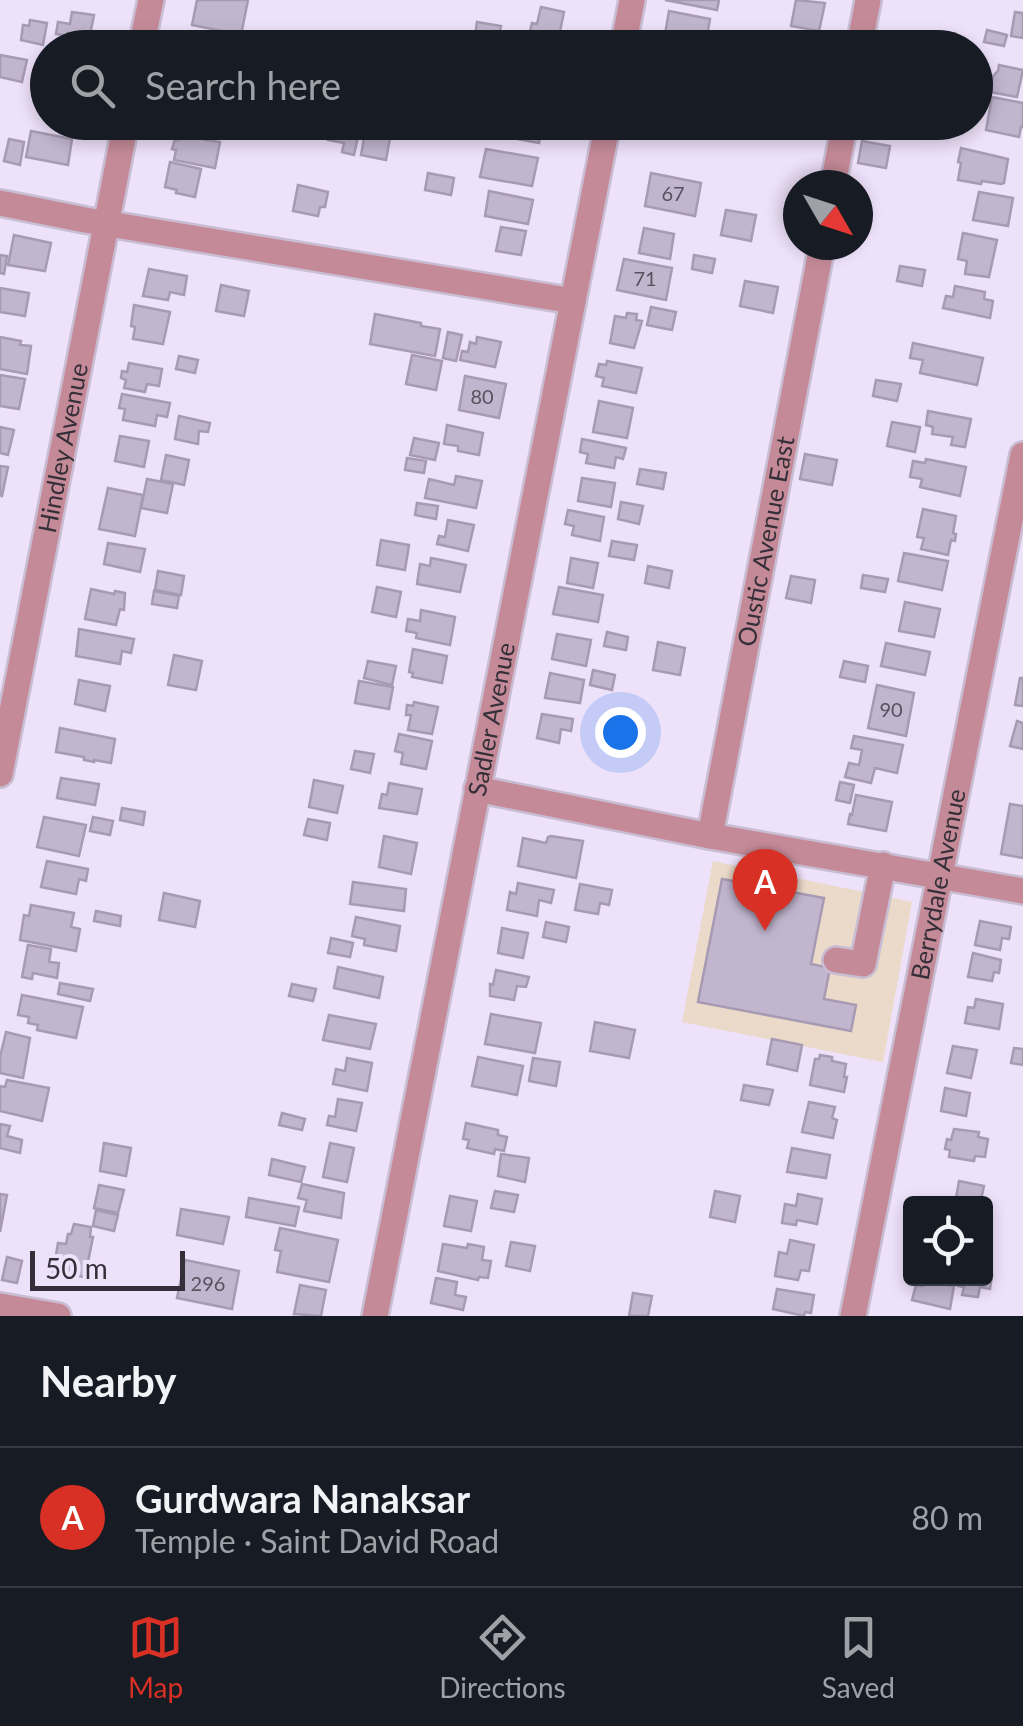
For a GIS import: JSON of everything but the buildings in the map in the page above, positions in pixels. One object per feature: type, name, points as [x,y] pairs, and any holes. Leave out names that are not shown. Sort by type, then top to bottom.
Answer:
[{"type":"street","points":[[144,30],[150,0]]},
{"type":"street","points":[[626,30],[632,0]]},
{"type":"street","points":[[862,30],[868,0]]},
{"type":"street","name":"Hindley Avenue","points":[[0,774],[122,140]]},
{"type":"street","name":"Sadler Avenue","points":[[375,1316],[605,140]]},
{"type":"street","points":[[836,170],[842,140]]},
{"type":"street","points":[[0,202],[106,224],[574,301]]},
{"type":"street","name":"Oustic Avenue East","points":[[710,836],[819,260]]},
{"type":"street","name":"Berrydale Avenue","points":[[853,1316],[1023,455]]},
{"type":"street","points":[[477,789],[710,836],[1023,891]]},
{"type":"street","points":[[836,960],[862,964],[882,866]]},
{"type":"street","points":[[0,1306],[58,1316]]},
{"type":"shaded area","points":[[713,861],[912,902],[883,1062],[682,1022]]},
{"type":"place","name":"Gurdwara Nanaksar","points":[[765,931]]}]
